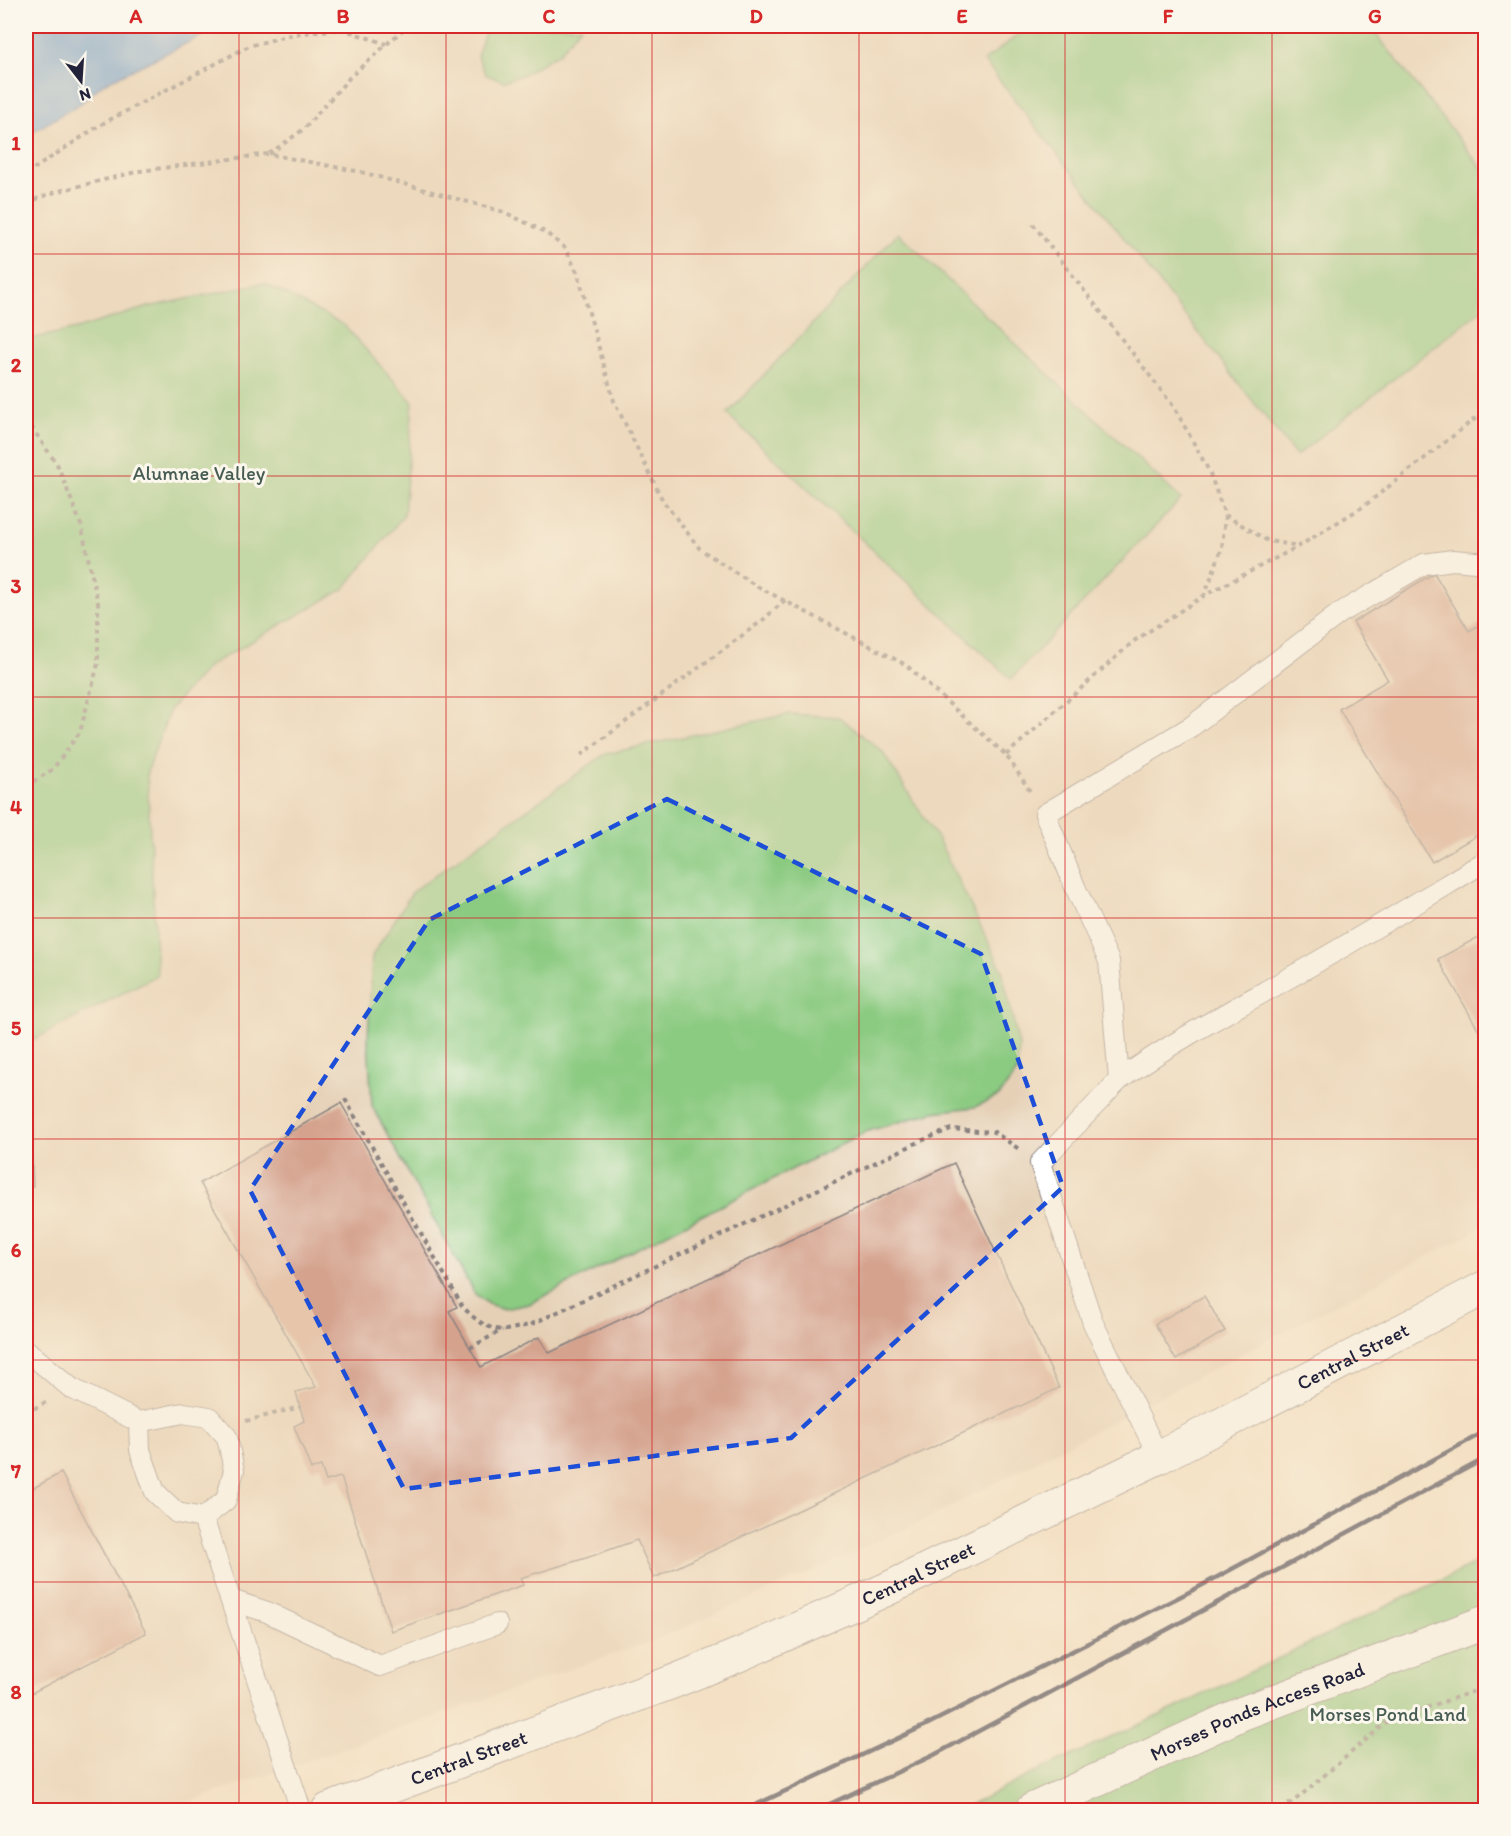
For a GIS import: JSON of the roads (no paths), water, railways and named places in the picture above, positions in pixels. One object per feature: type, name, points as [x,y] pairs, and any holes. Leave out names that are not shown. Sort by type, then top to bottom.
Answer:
[{"type":"main road","name":"Central Street","points":[[328,1810],[675,1681],[885,1590],[1158,1457],[1485,1287]]},
{"type":"main road","name":"Morses Ponds Access Road","points":[[1032,1810],[1242,1713],[1485,1622]]},
{"type":"lane","points":[[1119,1080],[1109,961],[1045,814],[1192,726],[1340,613],[1424,564],[1453,560],[1485,563]]},
{"type":"lane","points":[[1158,1457],[1093,1323],[1040,1163],[1119,1080],[1172,1045],[1359,938],[1485,861]]},
{"type":"lane","points":[[26,1350],[71,1388],[139,1422],[183,1413],[209,1417],[227,1437],[234,1470],[226,1500],[203,1518],[177,1513],[156,1492],[140,1450],[139,1422]]},
{"type":"lane","points":[[203,1518],[301,1810]]},
{"type":"lane","points":[[231,1600],[267,1612],[381,1666],[497,1624]]},
{"type":"water","points":[[26,26],[222,26],[103,84],[80,104],[26,136]]},
{"type":"railway","points":[[745,1810],[924,1726],[1197,1588],[1486,1431]]},
{"type":"railway","points":[[817,1810],[934,1755],[1486,1458]]},
{"type":"park label","name":"Alumnae Valley","points":[[199,473]]},
{"type":"park label","name":"Morses Pond Land","points":[[1388,1714]]}]
